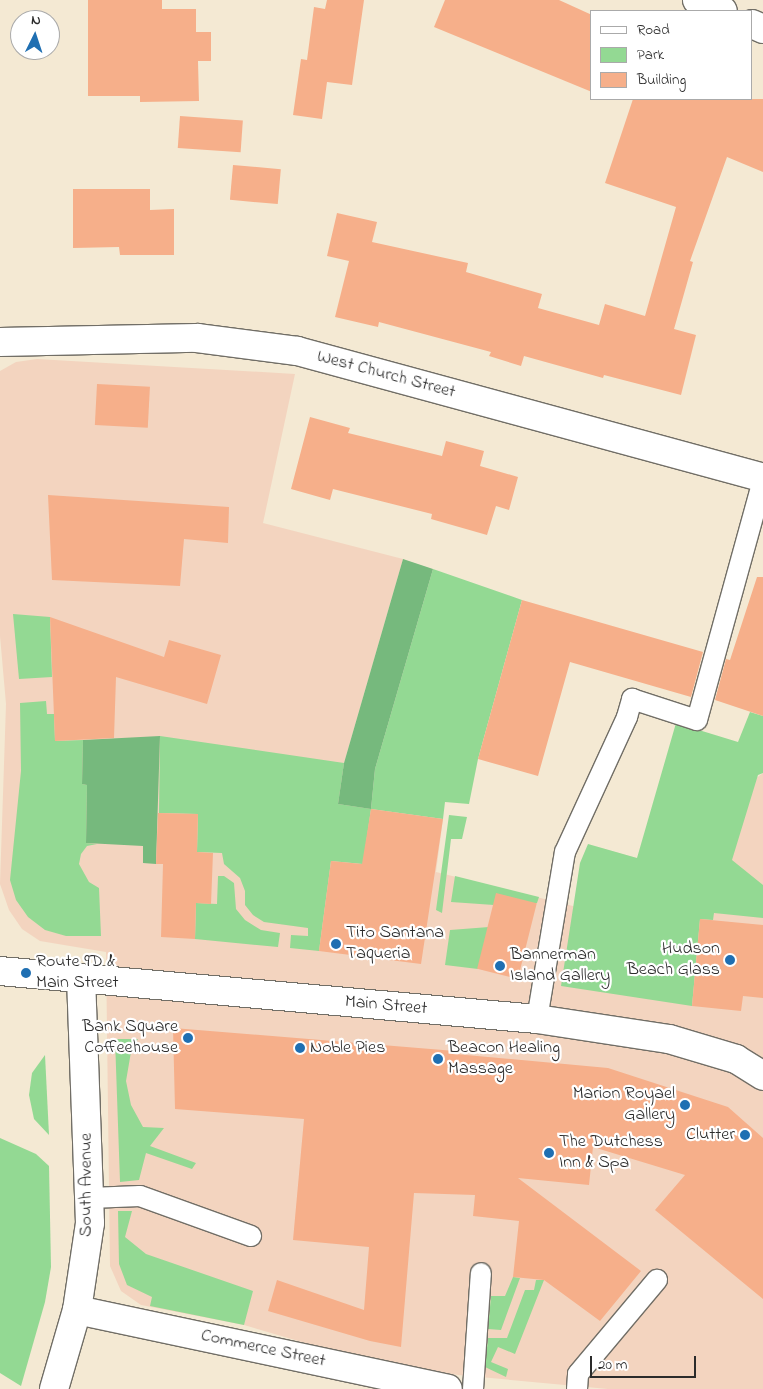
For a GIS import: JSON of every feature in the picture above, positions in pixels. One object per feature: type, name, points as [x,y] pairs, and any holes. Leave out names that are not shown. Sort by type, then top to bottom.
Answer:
[{"type":"street","points":[[697,0],[721,10]]},
{"type":"street","name":"West Church Street","points":[[0,342],[197,338],[297,351],[763,479]]},
{"type":"street","name":"Main Street","points":[[0,971],[537,1019],[669,1039],[736,1059],[761,1069]]},
{"type":"street","name":"South Avenue","points":[[54,1389],[77,1310],[90,1223],[80,978]]},
{"type":"street","name":"Commerce Street","points":[[77,1310],[448,1389]]},
{"type":"lane","points":[[537,1019],[565,852],[627,717],[632,699],[697,720],[763,479]]},
{"type":"lane","points":[[90,1198],[140,1196],[251,1236]]},
{"type":"lane","points":[[473,1389],[482,1273]]},
{"type":"lane","points":[[577,1389],[578,1374],[657,1280]]},
{"type":"shaded area","points":[[37,359],[295,374],[263,523],[403,559],[344,763],[338,804],[443,819],[436,872],[581,908],[597,847],[647,861],[763,773],[763,1389],[608,1389],[458,1375],[336,1352],[244,1325],[141,1305],[121,1291],[110,1266],[106,952],[40,941],[22,929],[9,910],[0,884],[6,704],[0,636],[0,371],[16,362]]},
{"type":"green space","points":[[403,559],[433,569],[375,769],[371,809],[338,804],[344,763]]},
{"type":"green space","points":[[433,569],[522,600],[478,759],[469,804],[445,802],[443,819],[371,809],[375,769]]},
{"type":"green space","points":[[13,614],[50,617],[52,677],[19,679]]},
{"type":"green space","points":[[46,701],[47,714],[54,714],[55,741],[83,740],[82,784],[87,785],[86,843],[97,844],[87,846],[81,854],[79,864],[89,882],[99,888],[101,936],[66,936],[45,930],[28,917],[16,900],[10,880],[21,771],[20,703]]},
{"type":"green space","points":[[750,712],[763,716],[763,773],[758,775],[732,860],[763,885],[763,918],[714,913],[713,920],[700,919],[692,1006],[561,986],[580,863],[588,844],[637,858],[676,723],[738,742]]},
{"type":"green space","points":[[160,736],[344,763],[338,804],[371,809],[363,864],[331,861],[319,951],[290,948],[291,935],[308,936],[308,928],[264,922],[253,915],[245,905],[245,891],[240,878],[224,864],[222,853],[197,852],[198,814],[159,813]]},
{"type":"green space","points":[[160,736],[156,864],[143,863],[143,846],[86,843],[87,785],[82,784],[83,740]]},
{"type":"green space","points":[[449,815],[467,817],[462,839],[451,839],[442,913],[436,910]]},
{"type":"green space","points":[[218,876],[224,876],[234,883],[236,909],[245,920],[261,930],[280,933],[278,947],[195,939],[196,903],[217,904]]},
{"type":"green space","points":[[455,876],[539,897],[537,903],[494,905],[451,902]]},
{"type":"green space","points":[[489,927],[478,969],[445,965],[450,930]]},
{"type":"green space","points":[[115,1039],[138,1039],[131,1052],[126,1081],[131,1105],[143,1127],[164,1128],[150,1146],[196,1163],[192,1169],[146,1153],[139,1180],[120,1182]]},
{"type":"green space","points":[[45,1055],[49,1135],[34,1119],[29,1095],[32,1073]]},
{"type":"green space","points":[[0,1138],[36,1154],[49,1166],[51,1267],[45,1302],[21,1386],[0,1373]]},
{"type":"green space","points":[[118,1211],[132,1211],[125,1237],[146,1254],[253,1291],[244,1325],[150,1306],[152,1297],[127,1285],[119,1264]]},
{"type":"green space","points":[[513,1277],[520,1278],[501,1330],[488,1329],[491,1296],[505,1296]]},
{"type":"green space","points":[[536,1280],[544,1280],[515,1354],[498,1347],[491,1362],[508,1369],[506,1377],[485,1367],[488,1338],[507,1338],[525,1290],[534,1290]]},
{"type":"building","points":[[88,0],[162,0],[162,9],[196,9],[196,32],[211,32],[211,61],[198,61],[199,101],[140,102],[140,96],[88,96]]},
{"type":"building","points":[[327,0],[364,0],[352,85],[327,82],[322,119],[293,115],[301,59],[307,60],[314,7],[325,9]]},
{"type":"building","points":[[445,0],[559,0],[590,14],[590,91],[434,27]]},
{"type":"building","points":[[763,99],[763,172],[727,157],[690,261],[693,262],[674,329],[696,335],[681,395],[604,375],[603,378],[524,356],[521,366],[489,356],[491,352],[379,322],[378,327],[335,317],[349,261],[327,256],[337,213],[377,222],[372,242],[468,263],[466,272],[542,294],[538,308],[599,325],[605,304],[645,316],[676,207],[605,183],[633,100]]},
{"type":"building","points":[[180,116],[243,120],[241,152],[178,148]]},
{"type":"building","points":[[233,165],[281,169],[278,204],[230,200]]},
{"type":"building","points":[[73,189],[150,189],[150,210],[174,209],[174,255],[120,255],[119,247],[73,248]]},
{"type":"building","points":[[97,384],[150,387],[148,428],[95,425]]},
{"type":"building","points":[[310,417],[350,428],[348,433],[442,456],[446,441],[484,451],[480,466],[518,477],[509,510],[496,506],[487,535],[431,519],[432,514],[333,489],[330,500],[291,489]]},
{"type":"building","points":[[48,495],[229,507],[228,543],[184,539],[180,586],[52,580]]},
{"type":"building","points":[[757,577],[763,577],[763,716],[715,700],[726,659],[730,660]]},
{"type":"building","points":[[522,600],[703,652],[691,697],[570,662],[538,776],[478,759]]},
{"type":"building","points":[[50,617],[164,657],[169,640],[221,655],[207,704],[116,677],[114,738],[55,741]]},
{"type":"building","points":[[371,809],[443,819],[421,964],[319,951],[331,861],[362,864]]},
{"type":"building","points":[[158,813],[198,814],[197,852],[213,853],[211,904],[196,903],[195,939],[161,937],[163,864],[156,864]]},
{"type":"building","points":[[496,893],[537,903],[518,979],[477,969]]},
{"type":"building","name":"Hudson Beach Glass","points":[[700,919],[763,925],[763,998],[743,996],[741,1011],[692,1006]]},
{"type":"building","points":[[173,1028],[455,1051],[455,1054],[608,1068],[728,1107],[763,1138],[763,1299],[655,1210],[685,1175],[593,1147],[589,1185],[518,1178],[641,1271],[600,1321],[544,1280],[513,1277],[519,1221],[473,1216],[475,1195],[414,1193],[401,1347],[370,1341],[268,1311],[277,1280],[364,1310],[369,1247],[293,1240],[304,1119],[175,1109]]},
{"type":"place","name":"Tito Santana Taqueria","points":[[336,944]]},
{"type":"place","name":"Hudson Beach Glass","points":[[730,960]]},
{"type":"place","name":"Bannerman Island Gallery","points":[[500,966]]},
{"type":"place","name":"Route 9D & Main Street","points":[[26,973]]},
{"type":"place","name":"Bank Square Coffeehouse","points":[[188,1038]]},
{"type":"place","name":"Noble Pies","points":[[300,1048]]},
{"type":"place","name":"Beacon Healing Massage","points":[[438,1059]]},
{"type":"place","name":"Marion Royael Gallery","points":[[685,1105]]},
{"type":"place","name":"Clutter","points":[[745,1135]]},
{"type":"place","name":"The Dutchess Inn & Spa","points":[[549,1153]]}]
